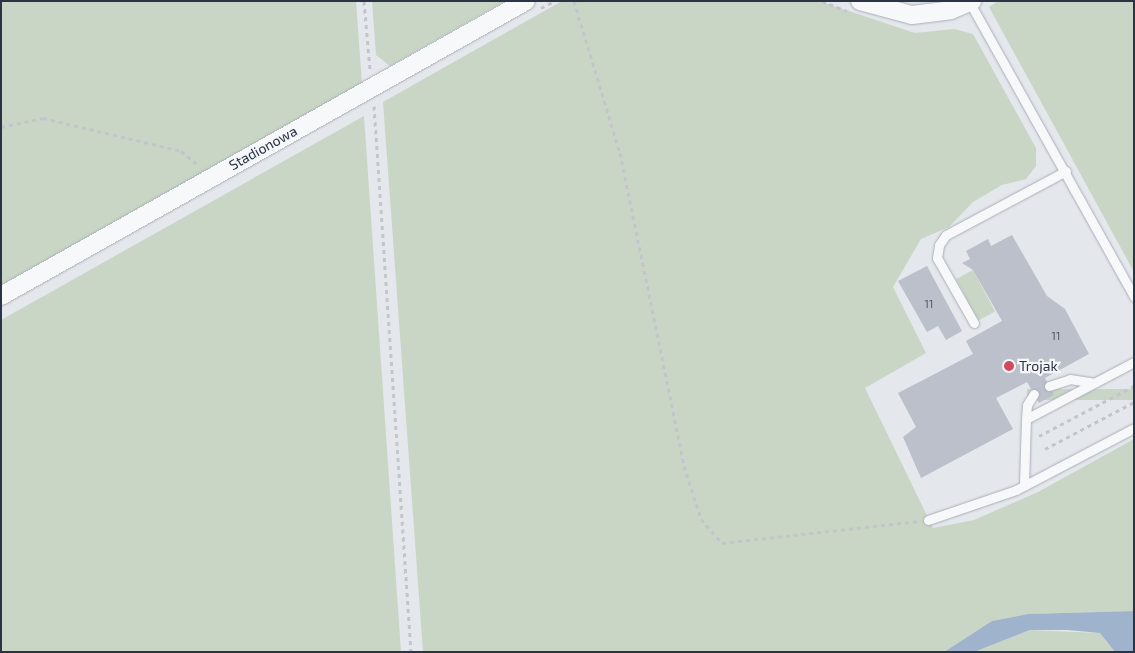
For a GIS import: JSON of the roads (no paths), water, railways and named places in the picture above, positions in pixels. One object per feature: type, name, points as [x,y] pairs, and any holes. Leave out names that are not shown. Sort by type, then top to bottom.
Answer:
[{"type":"street","name":"Stadionowa","points":[[1,296],[526,1]]},
{"type":"street","points":[[860,1],[912,14],[951,10],[971,2]]},
{"type":"lane","points":[[971,2],[1134,297]]},
{"type":"lane","points":[[974,323],[937,258],[939,245],[946,235],[1066,171]]},
{"type":"lane","points":[[1026,419],[1134,362]]},
{"type":"lane","points":[[1049,386],[1070,379],[1094,383]]},
{"type":"lane","points":[[1024,485],[1027,406],[1034,394]]},
{"type":"lane","points":[[928,520],[976,506],[1024,485],[1134,428]]},
{"type":"water","points":[[1134,611],[1134,652],[1115,652],[1100,633],[1067,630],[1030,630],[974,652],[944,652],[992,621],[1028,614]]},
{"type":"place","name":"Trojak","points":[[1009,366]]}]
